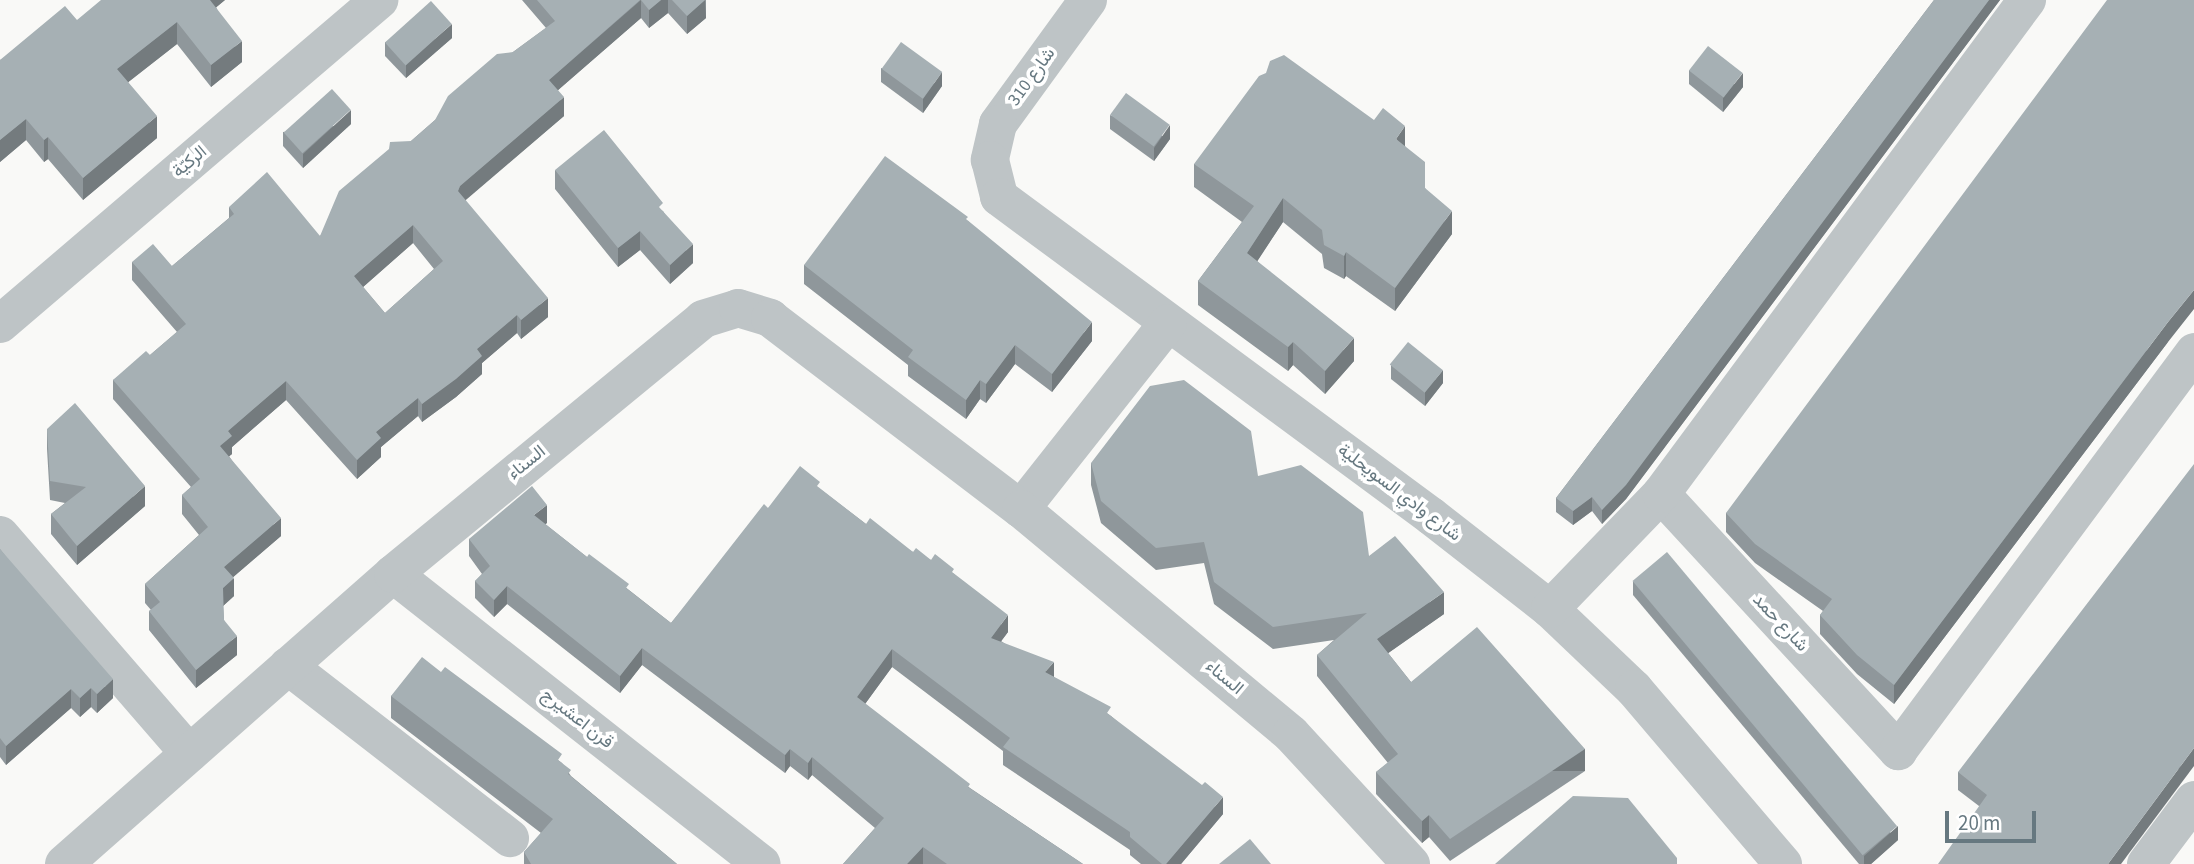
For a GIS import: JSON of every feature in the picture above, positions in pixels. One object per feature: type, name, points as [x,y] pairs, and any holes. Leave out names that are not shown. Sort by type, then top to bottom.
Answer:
[{"type":"street","name":"الركيّة","points":[[0,324],[380,0]]},
{"type":"street","name":"شارع 310","points":[[989,160],[999,124],[1088,0]]},
{"type":"street","points":[[1550,609],[1661,494],[2027,0]]},
{"type":"street","name":"شارع وادي السويحلية","points":[[989,160],[999,197],[1431,516],[1550,609],[1634,689],[1783,864]]},
{"type":"street","name":"السناء","points":[[64,864],[393,573],[703,318],[738,307],[770,318],[1021,509],[1291,734],[1411,864]]},
{"type":"street","points":[[1021,509],[1168,323]]},
{"type":"street","name":"شارع حمد","points":[[1661,494],[1898,751],[2194,352]]},
{"type":"street","points":[[0,535],[189,753]]},
{"type":"street","name":"قرن اعشيرج","points":[[393,573],[762,864]]},
{"type":"street","points":[[288,666],[510,838]]},
{"type":"street","points":[[2146,864],[2194,800]]},
{"type":"building","points":[[101,0],[210,0],[242,41],[211,65],[177,22],[117,69],[157,116],[83,178],[48,137],[44,140],[26,119],[0,140],[0,60],[65,6],[77,20]]},
{"type":"building","points":[[537,0],[640,0],[549,80],[564,97],[460,186],[458,191],[548,298],[521,320],[517,315],[477,349],[482,356],[456,379],[422,404],[418,398],[376,432],[381,438],[357,460],[286,381],[228,431],[232,436],[220,446],[281,518],[224,567],[234,578],[223,588],[224,620],[237,636],[196,670],[149,611],[160,602],[145,584],[208,527],[182,495],[200,479],[113,380],[146,351],[150,355],[186,324],[132,262],[153,244],[172,266],[234,214],[229,207],[267,172],[320,236],[339,191],[389,149],[390,142],[411,141],[435,120],[448,96],[497,54],[513,52],[555,21]],"holes":[[[413,225],[443,261],[385,313],[354,276]]]},
{"type":"building","points":[[641,0],[661,0],[649,10]]},
{"type":"building","points":[[672,0],[705,0],[687,16]]},
{"type":"building","points":[[1934,0],[1989,0],[1626,485],[1602,510],[1592,497],[1573,511],[1556,498]]},
{"type":"building","points":[[2107,0],[2194,0],[2194,290],[1894,685],[1857,655],[1820,615],[1832,599],[1755,544],[1726,513]]},
{"type":"building","points":[[431,1],[452,24],[406,66],[385,42]]},
{"type":"building","points":[[901,42],[942,72],[923,99],[882,69]]},
{"type":"building","points":[[1708,46],[1743,73],[1724,98],[1689,70]]},
{"type":"building","points":[[1284,55],[1374,120],[1383,108],[1405,126],[1396,139],[1425,162],[1425,188],[1452,211],[1395,288],[1346,252],[1344,256],[1324,245],[1322,230],[1283,198],[1247,253],[1354,338],[1325,371],[1293,342],[1288,347],[1198,281],[1254,206],[1194,164],[1259,76],[1266,73],[1270,61]]},
{"type":"building","points":[[332,89],[351,110],[302,153],[284,132]]},
{"type":"building","points":[[1126,93],[1170,125],[1154,147],[1110,115]]},
{"type":"building","points":[[604,130],[663,203],[659,207],[693,244],[670,265],[640,231],[618,248],[555,170]]},
{"type":"building","points":[[885,156],[968,217],[966,219],[1092,322],[1052,374],[1015,345],[986,384],[980,380],[966,400],[908,357],[913,350],[804,265]]},
{"type":"building","points":[[1408,342],[1443,370],[1425,393],[1390,365]]},
{"type":"building","points":[[1184,380],[1251,431],[1258,476],[1301,465],[1363,512],[1369,556],[1395,536],[1444,592],[1377,639],[1411,682],[1477,627],[1585,749],[1450,839],[1429,815],[1422,821],[1376,772],[1398,754],[1317,655],[1367,613],[1273,627],[1214,582],[1204,542],[1156,548],[1101,501],[1091,463],[1150,386]]},
{"type":"building","points":[[75,403],[145,486],[77,546],[51,514],[86,487],[50,481],[47,429]]},
{"type":"building","points":[[2194,464],[2194,748],[2108,864],[1938,864],[1987,795],[1958,772]]},
{"type":"building","points":[[800,466],[820,482],[817,486],[866,524],[870,518],[913,552],[916,548],[931,560],[935,554],[954,569],[952,572],[1008,615],[991,638],[1054,662],[1045,672],[1111,707],[1107,713],[1202,785],[1205,782],[1223,797],[1166,864],[1162,864],[1130,837],[1130,832],[1003,747],[1010,738],[892,649],[857,697],[970,784],[968,787],[1083,864],[947,864],[923,847],[907,864],[843,864],[884,818],[812,757],[808,763],[790,749],[785,755],[642,648],[620,676],[507,586],[494,600],[475,581],[490,566],[469,539],[532,486],[547,505],[534,515],[587,557],[589,554],[629,584],[626,588],[671,623],[764,504],[768,508]]},
{"type":"building","points":[[0,549],[113,679],[97,694],[91,688],[80,698],[71,689],[6,746],[0,738]]},
{"type":"building","points":[[1667,552],[1897,826],[1863,855],[1633,581]]},
{"type":"building","points":[[422,657],[441,672],[445,667],[562,754],[558,760],[571,770],[568,774],[677,864],[531,864],[524,852],[553,819],[391,696]]},
{"type":"building","points":[[1573,796],[1628,798],[1677,858],[1677,864],[1495,864]]},
{"type":"building","points":[[1250,839],[1271,864],[1219,864]]}]
